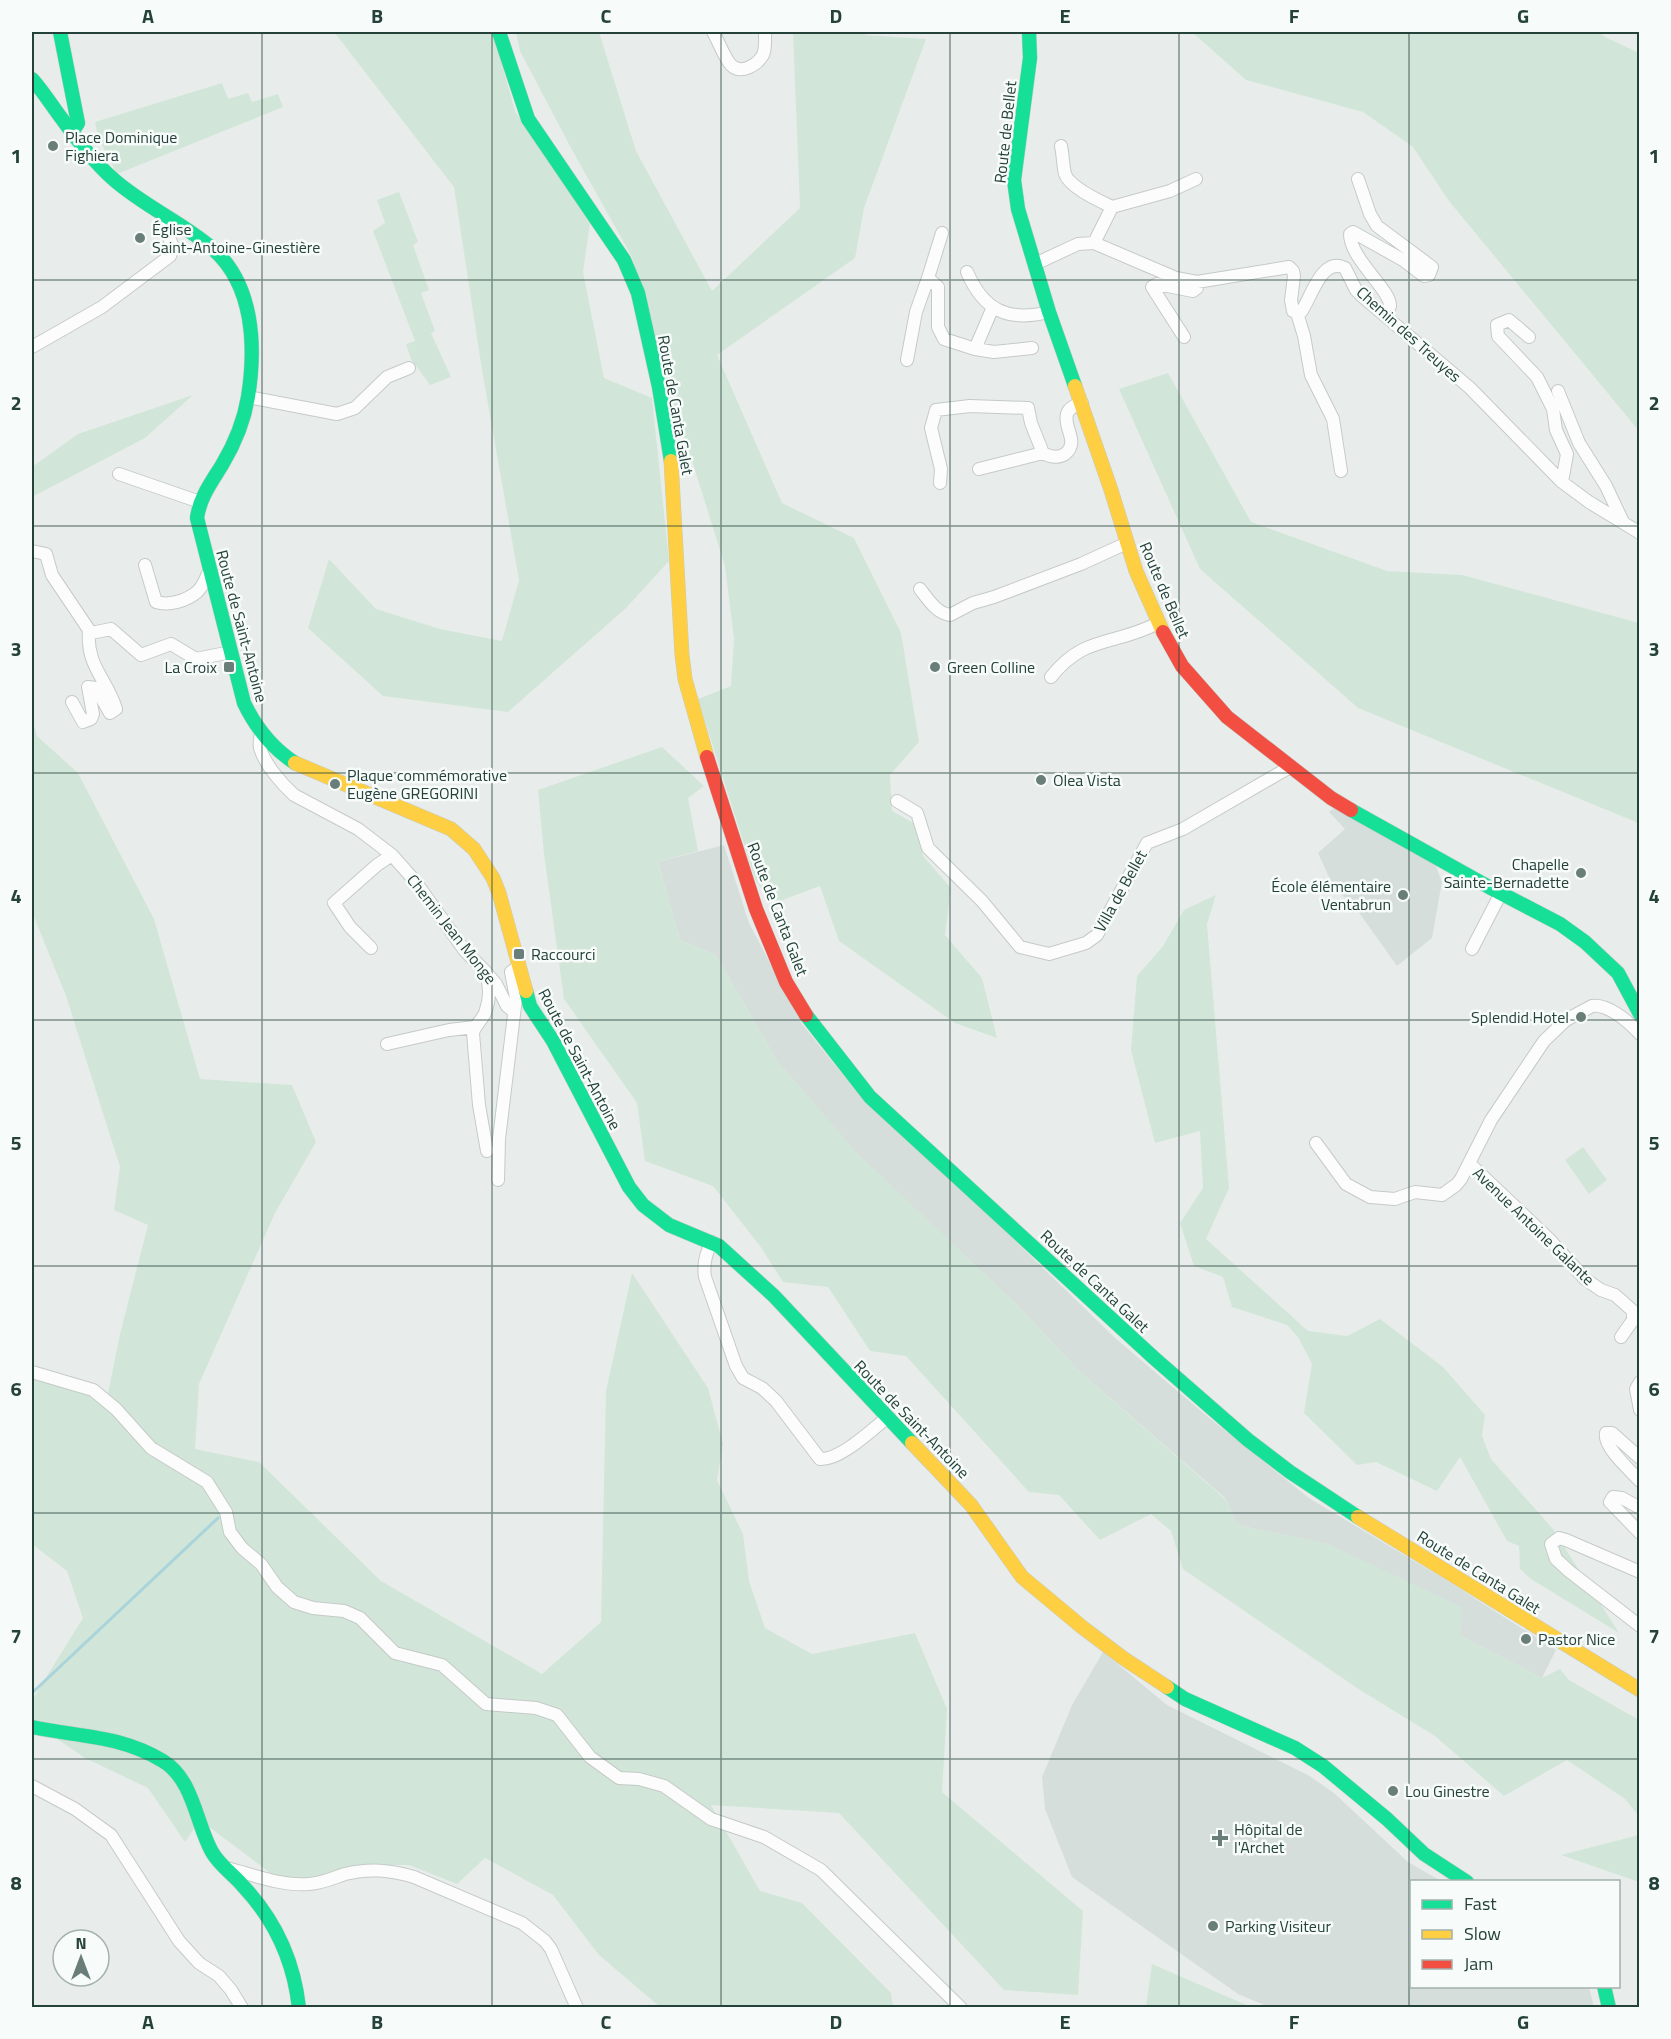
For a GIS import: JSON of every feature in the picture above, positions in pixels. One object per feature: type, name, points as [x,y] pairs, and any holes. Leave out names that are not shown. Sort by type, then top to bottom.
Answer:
[{"type":"street","points":[[60,32],[78,123],[72,132]]},
{"type":"street","name":"Route de Canta Galet","points":[[499,32],[528,119],[624,260],[638,293],[661,397],[672,466],[682,655],[689,699],[756,909],[786,982],[810,1023],[870,1097],[891,1117],[1146,1351],[1248,1440],[1290,1472],[1352,1513],[1640,1690]]},
{"type":"street","points":[[713,32],[730,64],[742,69],[755,64],[763,54],[765,32]]},
{"type":"street","name":"Route de Bellet","points":[[1029,32],[1030,58],[1014,180],[1018,209],[1049,312],[1082,403],[1136,571],[1158,623],[1182,666],[1217,707],[1331,798],[1560,924],[1585,942],[1618,973],[1640,1014]]},
{"type":"street","name":"Route de Saint-Antoine","points":[[32,79],[92,157],[114,180],[220,255],[240,284],[249,322],[248,397],[238,435],[200,502],[197,518],[244,703],[261,733],[277,751],[297,765],[451,829],[474,849],[493,878],[499,893],[530,1005],[554,1041],[629,1187],[652,1213],[680,1230],[712,1242],[727,1252],[774,1296],[971,1505],[1022,1577],[1123,1658],[1185,1699],[1308,1755],[1387,1819],[1411,1857],[1449,1880]]},
{"type":"street","points":[[46,97],[64,91],[68,80]]},
{"type":"street","points":[[63,120],[70,110],[72,98]]},
{"type":"street","points":[[1061,146],[1066,176],[1071,182],[1092,197],[1112,207],[1170,191],[1196,179]]},
{"type":"street","points":[[1358,180],[1370,214],[1377,226],[1432,267],[1430,275],[1424,276],[1403,260],[1364,237],[1353,232],[1350,234],[1363,265],[1387,297],[1390,306],[1386,315]]},
{"type":"street","points":[[1094,243],[1112,207]]},
{"type":"street","points":[[32,347],[102,306],[170,256],[173,247],[165,228],[170,220]]},
{"type":"street","points":[[907,360],[916,312],[942,233]]},
{"type":"street","points":[[1035,264],[1078,244],[1094,243],[1176,278],[1197,282],[1288,267],[1293,271],[1294,276],[1291,306],[1297,313],[1304,336],[1311,375],[1330,409],[1341,471]]},
{"type":"street","name":"Chemin des Treuyes","points":[[1297,313],[1301,312],[1321,276],[1330,267],[1337,265],[1345,268],[1362,297],[1470,388],[1562,482],[1589,502],[1640,533]]},
{"type":"street","points":[[967,272],[975,289],[993,307],[1011,315],[1033,316],[1049,312]]},
{"type":"street","points":[[928,278],[938,287],[938,327],[944,339],[975,350],[994,352],[1032,348]]},
{"type":"street","points":[[1184,337],[1152,287],[1157,284],[1193,291],[1197,288],[1197,282]]},
{"type":"street","points":[[975,350],[993,307]]},
{"type":"street","points":[[1529,337],[1509,320],[1497,325],[1498,336],[1537,377],[1553,409],[1556,430],[1567,454],[1562,482]]},
{"type":"street","points":[[248,397],[329,413],[343,413],[355,408],[387,377],[409,368]]},
{"type":"street","points":[[1558,391],[1579,443],[1606,486],[1623,523]]},
{"type":"street","points":[[979,469],[1043,453],[1052,457],[1062,456],[1068,451],[1072,442],[1067,415],[1073,406],[1082,403]]},
{"type":"street","points":[[940,483],[941,469],[931,428],[936,410],[970,406],[1028,408],[1031,423],[1043,453]]},
{"type":"street","points":[[119,474],[200,502]]},
{"type":"street","points":[[920,589],[942,613],[950,615],[973,603],[1072,568],[1127,543]]},
{"type":"street","points":[[32,551],[46,554],[52,575],[89,631],[90,656],[116,710],[110,713],[96,688],[88,687],[93,714],[91,719],[83,722],[72,702]]},
{"type":"street","points":[[145,565],[156,602],[166,605],[198,592],[209,571]]},
{"type":"street","points":[[1051,677],[1063,664],[1083,649],[1106,640],[1131,636],[1158,623]]},
{"type":"street","points":[[89,631],[91,633],[111,628],[141,655],[171,644],[196,659],[231,652]]},
{"type":"street","name":"Chemin Jean Monge","points":[[261,733],[259,747],[286,788],[294,795],[358,829],[392,855],[415,881],[465,951],[496,984],[507,1005],[514,1012]]},
{"type":"street","name":"Villa de Bellet","points":[[897,801],[917,813],[927,848],[982,901],[1020,946],[1049,954],[1086,943],[1097,935],[1147,843],[1183,829],[1290,767]]},
{"type":"street","points":[[371,948],[350,927],[334,903],[377,865],[392,855]]},
{"type":"street","points":[[1472,949],[1501,893]]},
{"type":"street","points":[[498,1180],[499,1139],[516,998],[511,972],[518,967]]},
{"type":"street","points":[[484,970],[488,981],[489,996],[485,1014],[472,1034],[487,1151]]},
{"type":"street","name":"Avenue Antoine Galante","points":[[1316,1143],[1346,1184],[1374,1198],[1395,1199],[1414,1192],[1442,1195],[1456,1185],[1503,1100],[1544,1041],[1556,1028],[1583,1011],[1598,1005],[1609,1010],[1640,1034]]},
{"type":"street","points":[[387,1044],[449,1030],[475,1027]]},
{"type":"street","name":"Avenue Antoine Galante","points":[[1470,1163],[1550,1239],[1585,1279],[1601,1290],[1615,1295],[1633,1311],[1634,1320],[1621,1337]]},
{"type":"street","points":[[712,1242],[707,1250],[703,1266],[705,1277],[736,1366],[743,1378],[762,1388],[776,1401],[820,1459],[837,1456],[888,1417]]},
{"type":"street","points":[[32,1372],[93,1390],[116,1409],[151,1448],[207,1482],[226,1512],[230,1532],[242,1548],[261,1564],[277,1587],[294,1602],[313,1608],[344,1611],[360,1618],[395,1653],[442,1665],[486,1704],[536,1708],[557,1715],[590,1758],[619,1778],[639,1779],[664,1786],[711,1819],[764,1837],[794,1853],[821,1870],[961,2007]]},
{"type":"street","points":[[1640,1382],[1635,1389],[1640,1410]]},
{"type":"street","points":[[1640,1458],[1612,1433],[1606,1433],[1605,1440],[1610,1448],[1640,1481]]},
{"type":"street","points":[[1640,1508],[1622,1498],[1613,1497],[1610,1502],[1640,1533]]},
{"type":"street","points":[[1640,1572],[1566,1540],[1559,1538],[1551,1544],[1556,1559],[1569,1571],[1640,1626]]},
{"type":"street","points":[[32,1727],[116,1740],[166,1763],[182,1778],[203,1836],[213,1855],[244,1887],[284,1945],[297,1986],[299,2007]]},
{"type":"street","points":[[32,1786],[75,1809],[111,1834],[179,1941],[199,1963],[219,1976],[242,2007]]},
{"type":"street","name":"Route de Saint-Antoine","points":[[1404,1843],[1465,1880]]},
{"type":"street","points":[[226,1868],[276,1882],[307,1884],[325,1883],[363,1870],[395,1872],[414,1877],[529,1927],[551,1949],[577,2007]]},
{"type":"street","points":[[1596,1988],[1601,2007]]},
{"type":"street","points":[[1604,1988],[1609,2007]]},
{"type":"shaded area","points":[[1334,808],[1434,861],[1442,882],[1432,938],[1397,966],[1355,907],[1334,888],[1318,853],[1345,829],[1329,812]]},
{"type":"shaded area","points":[[724,845],[749,923],[802,1024],[855,1090],[1114,1337],[1208,1417],[1309,1498],[1454,1585],[1556,1650],[1542,1678],[1460,1636],[1328,1544],[1237,1525],[1225,1498],[1080,1372],[1017,1305],[855,1152],[777,1061],[716,955],[680,940],[658,862]]},
{"type":"shaded area","name":"Hôpital de l'Archet","points":[[1103,1652],[1167,1705],[1308,1775],[1334,1793],[1408,1862],[1439,1880],[1410,1880],[1410,1988],[1589,1988],[1594,2007],[1269,2007],[1238,1994],[1072,1877],[1045,1809],[1042,1777],[1072,1705]]},
{"type":"green space","points":[[334,32],[493,32],[515,111],[590,223],[583,272],[604,378],[652,398],[669,561],[626,608],[508,712],[383,696],[308,628],[329,559],[376,609],[440,629],[502,641],[519,580],[482,370],[454,187]]},
{"type":"green space","points":[[516,32],[599,32],[636,151],[712,291],[800,208],[793,32],[864,32],[866,35],[926,39],[864,208],[855,258],[717,355],[782,503],[854,538],[901,633],[919,742],[890,775],[892,811],[917,825],[923,856],[951,888],[945,935],[982,978],[997,1038],[955,1023],[839,941],[820,886],[772,904],[755,879],[698,699],[731,686],[734,639],[725,566],[689,451],[663,379],[632,257],[520,51]]},
{"type":"green space","points":[[1192,32],[1599,32],[1639,53],[1639,431],[1449,201],[1413,147],[1363,112],[1246,80]]},
{"type":"green space","points":[[222,83],[228,99],[248,93],[252,102],[278,94],[283,107],[117,174],[98,137],[95,122]]},
{"type":"green space","points":[[399,192],[418,242],[413,245],[429,290],[421,293],[435,331],[431,333],[451,377],[430,385],[411,359],[406,344],[415,341],[373,231],[385,223],[377,200]]},
{"type":"green space","points":[[1168,373],[1251,522],[1387,571],[1462,575],[1639,623],[1639,826],[1636,822],[1358,708],[1200,569],[1119,389]]},
{"type":"green space","points":[[193,395],[145,438],[32,497],[32,467],[78,434]]},
{"type":"green space","points":[[32,718],[37,736],[78,773],[154,919],[200,1079],[292,1085],[316,1142],[275,1213],[199,1384],[195,1449],[259,1462],[381,1581],[542,1674],[601,1622],[606,1391],[632,1273],[708,1388],[723,1444],[717,1480],[743,1534],[749,1581],[765,1628],[812,1654],[915,1633],[947,1709],[942,1792],[1083,1911],[1078,1995],[1004,1990],[839,1813],[711,1805],[760,1891],[802,1903],[891,1993],[893,2007],[660,2007],[599,1955],[553,1895],[485,1858],[457,1884],[409,1865],[363,1865],[321,1878],[277,1878],[200,1820],[185,1842],[148,1788],[85,1758],[32,1722],[32,1700],[83,1618],[67,1571],[32,1544],[32,1376],[88,1394],[105,1408],[120,1334],[148,1225],[114,1210],[120,1167],[66,996],[32,912]]},
{"type":"green space","points":[[662,747],[704,786],[688,798],[698,851],[658,862],[680,940],[716,955],[777,1061],[856,1152],[1017,1305],[1080,1372],[1225,1499],[1237,1525],[1328,1544],[1462,1607],[1460,1636],[1542,1678],[1560,1669],[1569,1680],[1639,1720],[1639,1816],[1625,1799],[1567,1760],[1504,1796],[1435,1736],[1360,1690],[1183,1569],[1171,1531],[1151,1514],[1100,1540],[1059,1495],[1029,1492],[906,1356],[870,1351],[828,1287],[783,1282],[760,1246],[713,1186],[645,1161],[637,1103],[564,999],[544,854],[538,790]]},
{"type":"green space","points":[[1216,895],[1207,924],[1229,1188],[1206,1239],[1308,1331],[1347,1336],[1380,1319],[1443,1367],[1485,1415],[1482,1436],[1491,1459],[1553,1529],[1619,1633],[1531,1579],[1520,1569],[1519,1546],[1507,1541],[1460,1457],[1437,1491],[1376,1462],[1357,1465],[1304,1413],[1312,1364],[1298,1337],[1287,1325],[1232,1307],[1223,1277],[1194,1266],[1180,1223],[1203,1188],[1200,1131],[1155,1143],[1131,1050],[1137,976],[1163,946],[1184,910]]},
{"type":"green space","points":[[1583,1147],[1607,1180],[1589,1194],[1565,1160]]},
{"type":"green space","points":[[1639,1835],[1639,1882],[1561,1855]]},
{"type":"green space","points":[[1152,1964],[1251,2007],[1146,2007]]},
{"type":"waterway","points":[[32,1693],[218,1518]]},
{"type":"traffic: fast","points":[[60,32],[78,123],[72,132]]},
{"type":"traffic: fast","points":[[499,32],[528,119],[624,260],[638,293],[659,387],[671,461]]},
{"type":"traffic: fast","points":[[1029,32],[1030,58],[1014,180],[1018,209],[1049,312],[1075,386]]},
{"type":"traffic: fast","points":[[32,79],[79,142],[105,171],[136,197],[213,249],[227,264],[244,298],[249,318],[252,358],[246,406],[234,441],[203,497],[197,518],[244,703],[265,737],[295,763]]},
{"type":"traffic: fast","points":[[1351,810],[1560,924],[1585,942],[1618,973],[1640,1014]]},
{"type":"traffic: fast","points":[[526,991],[530,1006],[553,1041],[629,1187],[643,1205],[669,1225],[719,1246],[774,1296],[912,1443]]},
{"type":"traffic: fast","points":[[806,1015],[870,1097],[1154,1358],[1248,1440],[1290,1472],[1358,1517]]},
{"type":"traffic: fast","points":[[1167,1687],[1185,1699],[1295,1748],[1323,1766],[1387,1819],[1424,1854],[1464,1880]]},
{"type":"traffic: fast","points":[[32,1727],[115,1741],[147,1752],[173,1769],[188,1791],[212,1852],[265,1913],[281,1942],[293,1974],[299,2008]]},
{"type":"traffic: fast","points":[[1604,1988],[1609,2008]]},
{"type":"traffic: slow","points":[[1075,386],[1136,571],[1163,632]]},
{"type":"traffic: slow","points":[[671,461],[682,655],[685,679],[707,757]]},
{"type":"traffic: slow","points":[[295,763],[451,829],[474,849],[493,878],[499,893],[526,991]]},
{"type":"traffic: slow","points":[[912,1443],[971,1505],[1022,1577],[1082,1627],[1167,1687]]},
{"type":"traffic: slow","points":[[1358,1517],[1640,1690]]},
{"type":"traffic: jam","points":[[1163,632],[1182,666],[1227,717],[1331,798],[1351,810]]},
{"type":"traffic: jam","points":[[707,757],[756,909],[786,982],[806,1015]]},
{"type":"place","name":"Place Dominique Fighiera","points":[[53,146]]},
{"type":"place","name":"Église Saint-Antoine-Ginestière","points":[[140,238]]},
{"type":"place","name":"La Croix","points":[[229,667]]},
{"type":"place","name":"Green Colline","points":[[935,667]]},
{"type":"place","name":"Olea Vista","points":[[1041,780]]},
{"type":"place","name":"Plaque commémorative Eugène GREGORINI","points":[[335,784]]},
{"type":"place","name":"Chapelle Sainte-Bernadette","points":[[1581,873]]},
{"type":"place","name":"École élémentaire Ventabrun","points":[[1403,895]]},
{"type":"place","name":"Raccourci","points":[[519,954]]},
{"type":"place","name":"Splendid Hotel","points":[[1581,1017]]},
{"type":"place","name":"Pastor Nice","points":[[1526,1639]]},
{"type":"place","name":"Lou Ginestre","points":[[1393,1791]]},
{"type":"place","name":"Hôpital de l'Archet","points":[[1220,1838]]},
{"type":"place","name":"Parking Visiteur","points":[[1213,1926]]}]
